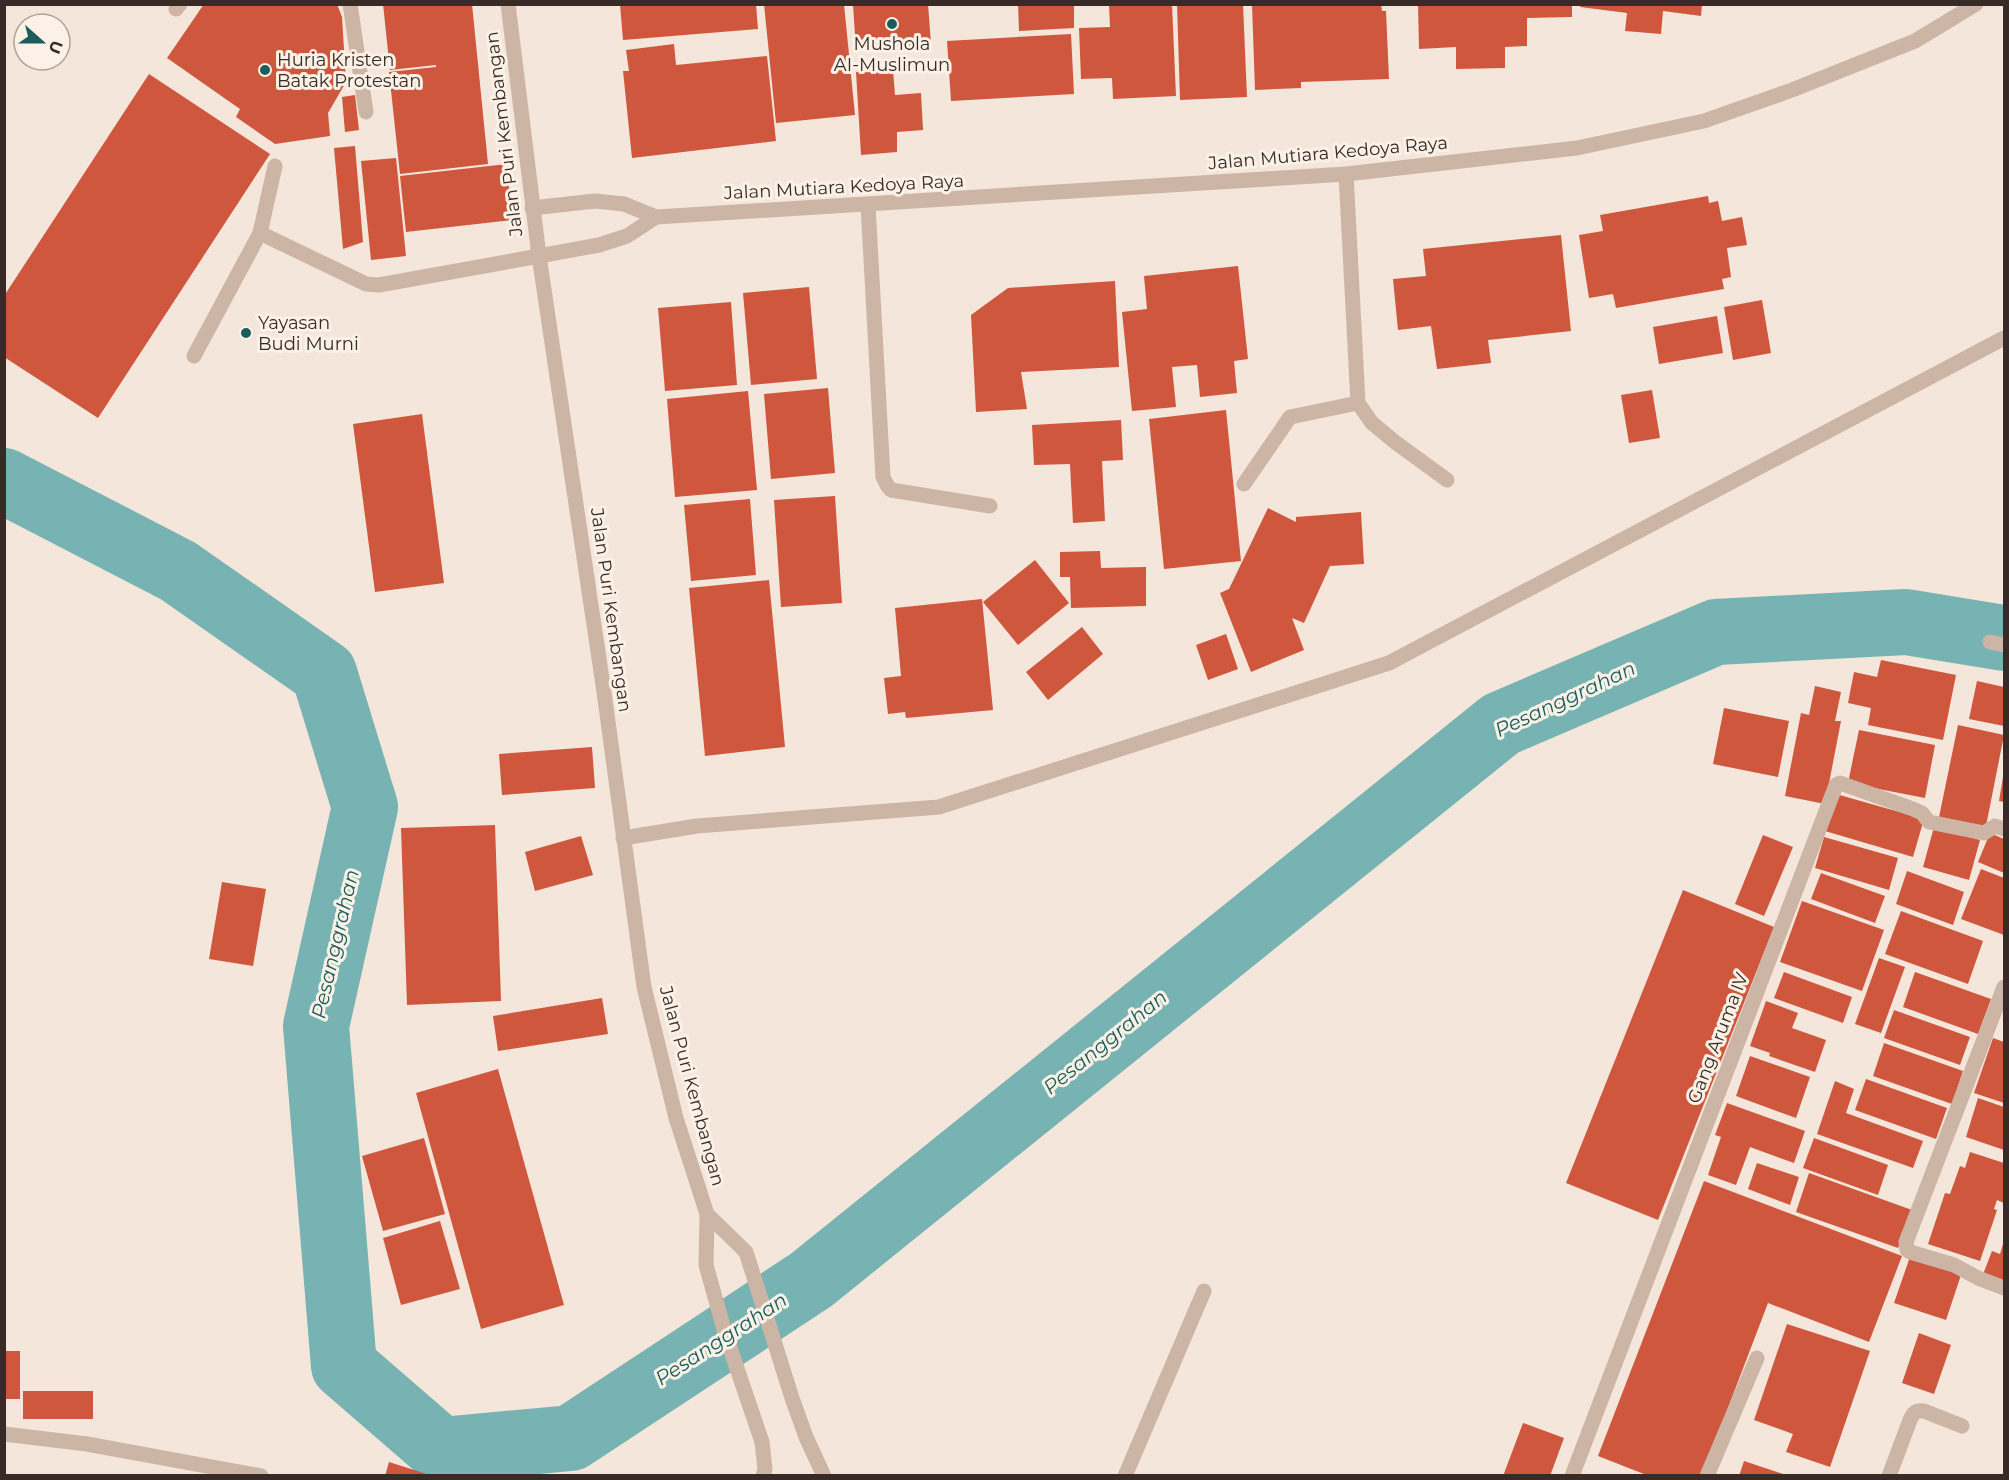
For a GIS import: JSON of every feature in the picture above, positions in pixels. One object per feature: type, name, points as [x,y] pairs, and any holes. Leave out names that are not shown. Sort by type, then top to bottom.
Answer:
[{"type":"street","points":[[350,4],[366,112]]},
{"type":"street","name":"Jalan Puri Kembangan","points":[[508,4],[532,208],[603,680],[644,987],[676,1118],[707,1214],[706,1265],[725,1334],[762,1442],[765,1469],[763,1476]]},
{"type":"street","name":"Jalan Mutiara Kedoya Raya","points":[[532,208],[595,201],[624,204],[656,217],[868,205],[1346,174],[1577,148],[1704,121],[1792,90],[1915,41],[1976,4]]},
{"type":"street","points":[[194,356],[260,233],[275,166]]},
{"type":"street","points":[[1346,174],[1358,403],[1372,423],[1448,480]]},
{"type":"street","points":[[868,205],[883,477],[886,485],[891,490],[990,506]]},
{"type":"street","name":"Jalan Mutiara Kedoya Raya","points":[[260,233],[366,284],[379,285],[599,245],[627,236],[656,217]]},
{"type":"street","points":[[624,838],[697,826],[939,807],[1389,663],[2004,338]]},
{"type":"street","points":[[1244,484],[1290,417],[1358,403]]},
{"type":"street","name":"Gang Aruma IV","points":[[1572,1476],[1836,785],[1840,783],[1913,809],[1922,813],[1929,822],[1984,833],[1995,826],[2004,829]]},
{"type":"street","points":[[2004,987],[1906,1242],[1907,1250],[1910,1252],[1954,1265],[2004,1288]]},
{"type":"street","name":"Jalan Puri Kembangan","points":[[707,1214],[746,1252],[806,1437],[824,1476]]},
{"type":"street","points":[[1125,1476],[1204,1291]]},
{"type":"street","points":[[1707,1476],[1757,1358]]},
{"type":"street","points":[[1889,1476],[1910,1420],[1918,1410],[1962,1426]]},
{"type":"street","points":[[4,1434],[87,1444],[261,1476]]},
{"type":"building","name":"Huria Kristen Batak Protestan","points":[[204,4],[337,4],[342,17],[346,82],[328,113],[330,136],[275,144],[236,117],[240,109],[167,58]]},
{"type":"building","points":[[383,4],[472,4],[488,164],[400,174],[389,72],[436,67],[436,65],[390,70]]},
{"type":"building","points":[[620,4],[756,4],[758,29],[623,40]]},
{"type":"building","points":[[764,4],[844,4],[855,115],[776,123]]},
{"type":"building","name":"Mushola AI-Muslimun","points":[[853,4],[928,4],[931,44],[856,50]]},
{"type":"building","points":[[1018,4],[1074,4],[1074,28],[1019,31]]},
{"type":"building","points":[[1109,4],[1172,4],[1176,96],[1113,99],[1112,78],[1081,79],[1079,28],[1110,27]]},
{"type":"building","points":[[1177,4],[1243,4],[1247,97],[1180,100]]},
{"type":"building","points":[[1252,4],[1381,4],[1382,11],[1386,11],[1389,79],[1301,82],[1301,88],[1255,90]]},
{"type":"building","points":[[1418,4],[1572,4],[1572,17],[1527,18],[1527,46],[1505,47],[1505,68],[1456,69],[1456,47],[1419,49]]},
{"type":"building","points":[[1581,4],[1702,4],[1701,16],[1663,11],[1661,34],[1625,31],[1627,13],[1580,7]]},
{"type":"building","points":[[1071,34],[1074,94],[951,101],[947,41]]},
{"type":"building","points":[[674,44],[676,65],[767,56],[776,141],[632,158],[623,71],[629,71],[626,50]]},
{"type":"building","points":[[893,70],[895,95],[921,93],[923,130],[897,132],[897,152],[861,155],[856,72]]},
{"type":"building","points":[[149,74],[270,154],[98,418],[4,357],[4,296]]},
{"type":"building","points":[[355,95],[359,130],[345,132],[342,97]]},
{"type":"building","points":[[355,146],[363,242],[343,249],[334,148]]},
{"type":"building","points":[[396,158],[406,256],[371,260],[361,161]]},
{"type":"building","points":[[507,164],[512,220],[406,232],[400,176]]},
{"type":"building","points":[[1708,196],[1709,203],[1718,201],[1722,221],[1742,217],[1747,245],[1727,248],[1731,277],[1722,279],[1724,289],[1616,308],[1613,294],[1589,298],[1579,235],[1603,231],[1600,215]]},
{"type":"building","points":[[1561,235],[1571,331],[1488,340],[1491,363],[1437,369],[1431,326],[1398,330],[1393,279],[1426,276],[1423,249]]},
{"type":"building","points":[[1238,266],[1248,359],[1234,361],[1237,393],[1200,397],[1197,365],[1172,367],[1176,407],[1132,411],[1122,312],[1147,309],[1144,276]]},
{"type":"building","points":[[1115,281],[1119,367],[1021,372],[1027,409],[976,412],[971,315],[1008,288]]},
{"type":"building","points":[[809,287],[817,379],[751,385],[743,293]]},
{"type":"building","points":[[1762,300],[1771,353],[1733,360],[1724,307]]},
{"type":"building","points":[[731,302],[737,385],[665,391],[658,308]]},
{"type":"building","points":[[1717,316],[1723,353],[1659,364],[1653,327]]},
{"type":"building","points":[[828,388],[835,473],[771,479],[764,394]]},
{"type":"building","points":[[1652,390],[1660,438],[1629,443],[1621,395]]},
{"type":"building","points":[[748,391],[757,490],[675,497],[667,399]]},
{"type":"building","points":[[1226,410],[1241,561],[1164,569],[1149,419]]},
{"type":"building","points":[[422,414],[444,583],[375,592],[353,424]]},
{"type":"building","points":[[1121,420],[1123,460],[1102,461],[1105,521],[1073,523],[1070,464],[1034,465],[1032,425]]},
{"type":"building","points":[[835,496],[842,603],[781,607],[774,500]]},
{"type":"building","points":[[750,499],[756,575],[691,581],[684,505]]},
{"type":"building","points":[[1268,508],[1296,522],[1296,517],[1361,512],[1364,564],[1330,566],[1304,623],[1292,618],[1304,650],[1251,672],[1220,593],[1229,589]]},
{"type":"building","points":[[1100,551],[1101,568],[1146,567],[1146,606],[1071,608],[1070,577],[1060,577],[1060,552]]},
{"type":"building","points":[[1035,560],[1069,603],[1018,645],[983,602]]},
{"type":"building","points":[[769,580],[785,747],[705,756],[689,588]]},
{"type":"building","points":[[982,599],[993,710],[906,718],[905,712],[888,714],[884,678],[901,676],[895,608]]},
{"type":"building","points":[[1082,627],[1103,654],[1048,700],[1026,672]]},
{"type":"building","points":[[1226,634],[1238,669],[1208,680],[1196,645]]},
{"type":"building","points":[[1881,660],[1956,675],[1943,740],[1868,725],[1871,708],[1848,703],[1854,672],[1877,677]]},
{"type":"building","points":[[1977,681],[2004,687],[2004,726],[1969,719]]},
{"type":"building","points":[[1815,686],[1841,692],[1835,721],[1841,721],[1825,804],[1785,796],[1801,713],[1809,715]]},
{"type":"building","points":[[1724,708],[1789,721],[1778,777],[1713,764]]},
{"type":"building","points":[[1958,725],[2004,735],[1985,831],[1938,822]]},
{"type":"building","points":[[1859,730],[1935,745],[1925,798],[1848,783]]},
{"type":"building","points":[[592,747],[595,788],[502,795],[499,754]]},
{"type":"building","points":[[2004,777],[2004,802],[1999,801]]},
{"type":"building","points":[[1836,794],[1924,819],[1913,857],[1825,831]]},
{"type":"building","points":[[495,825],[501,1001],[407,1005],[401,828]]},
{"type":"building","points":[[1934,827],[1980,840],[1969,880],[1923,867]]},
{"type":"building","points":[[1990,833],[2004,839],[2004,873],[1978,862]]},
{"type":"building","points":[[1763,835],[1793,847],[1764,916],[1735,904]]},
{"type":"building","points":[[581,836],[593,875],[535,891],[525,852]]},
{"type":"building","points":[[1824,837],[1898,858],[1889,890],[1815,868]]},
{"type":"building","points":[[1981,869],[2004,878],[2004,935],[1961,919]]},
{"type":"building","points":[[1907,871],[1964,892],[1953,925],[1896,904]]},
{"type":"building","points":[[1821,873],[1885,896],[1875,923],[1811,899]]},
{"type":"building","points":[[222,882],[266,889],[253,966],[209,959]]},
{"type":"building","points":[[1683,890],[1774,927],[1658,1220],[1566,1183]]},
{"type":"building","points":[[1802,901],[1884,930],[1862,991],[1780,962]]},
{"type":"building","points":[[1901,911],[1983,941],[1968,984],[1885,954]]},
{"type":"building","points":[[1879,958],[1905,967],[1881,1033],[1855,1024]]},
{"type":"building","points":[[1784,972],[1852,997],[1843,1023],[1774,998]]},
{"type":"building","points":[[1915,972],[1991,999],[1978,1034],[1903,1007]]},
{"type":"building","points":[[602,998],[608,1034],[498,1051],[493,1016]]},
{"type":"building","points":[[1766,1001],[1798,1013],[1792,1028],[1826,1040],[1815,1072],[1769,1056],[1770,1053],[1750,1046]]},
{"type":"building","points":[[1894,1010],[1970,1037],[1960,1065],[1884,1038]]},
{"type":"building","points":[[1993,1038],[2004,1042],[2004,1103],[1974,1093]]},
{"type":"building","points":[[1884,1043],[1963,1071],[1952,1104],[1873,1076]]},
{"type":"building","points":[[1750,1056],[1810,1077],[1796,1118],[1736,1096]]},
{"type":"building","points":[[498,1069],[564,1305],[481,1329],[416,1093]]},
{"type":"building","points":[[1866,1079],[1947,1108],[1936,1139],[1855,1110]]},
{"type":"building","points":[[1835,1081],[1854,1089],[1846,1113],[1923,1141],[1913,1168],[1817,1134]]},
{"type":"building","points":[[1978,1098],[2004,1107],[2004,1150],[1966,1137]]},
{"type":"building","points":[[1727,1103],[1805,1131],[1794,1163],[1750,1147],[1736,1185],[1708,1175],[1721,1137],[1715,1135]]},
{"type":"building","points":[[424,1138],[445,1214],[383,1231],[362,1156]]},
{"type":"building","points":[[1814,1138],[1888,1165],[1878,1195],[1803,1168]]},
{"type":"building","points":[[1970,1152],[2004,1163],[2004,1203],[1997,1200],[1994,1209],[1997,1210],[1980,1261],[1928,1244],[1945,1193],[1950,1194],[1960,1166],[1965,1168]]},
{"type":"building","points":[[1757,1163],[1799,1177],[1790,1205],[1748,1189]]},
{"type":"building","points":[[1809,1173],[1912,1210],[1898,1248],[1796,1212]]},
{"type":"building","points":[[1704,1181],[1902,1256],[1869,1342],[1768,1303],[1702,1476],[1649,1476],[1598,1456]]},
{"type":"building","points":[[440,1221],[460,1289],[401,1305],[383,1238]]},
{"type":"building","points":[[2004,1241],[2004,1285],[1982,1277],[1992,1251],[2000,1254]]},
{"type":"building","points":[[1911,1254],[1962,1272],[1946,1320],[1894,1303]]},
{"type":"building","points":[[1787,1324],[1870,1351],[1830,1467],[1786,1452],[1793,1434],[1754,1420]]},
{"type":"building","points":[[1919,1333],[1951,1345],[1934,1394],[1902,1383]]},
{"type":"building","points":[[4,1351],[20,1351],[20,1399],[4,1399]]},
{"type":"building","points":[[23,1391],[93,1391],[93,1419],[23,1419]]},
{"type":"building","points":[[1523,1423],[1564,1438],[1550,1476],[1503,1476]]},
{"type":"building","points":[[1744,1461],[1786,1475],[1786,1476],[1739,1476]]},
{"type":"building","points":[[389,1462],[430,1475],[430,1476],[385,1476]]},
{"type":"waterway","name":"Pesanggrahan","points":[[4,481],[178,571],[324,673],[365,807],[316,1026],[344,1366],[441,1450],[571,1438],[811,1280],[1501,724],[1716,632],[1906,622],[2004,638]]},
{"type":"place","name":"Mushola AI-Muslimun","points":[[892,24]]},
{"type":"place","name":"Huria Kristen Batak Protestan","points":[[265,70]]},
{"type":"place","name":"Yayasan Budi Murni","points":[[246,333]]}]
